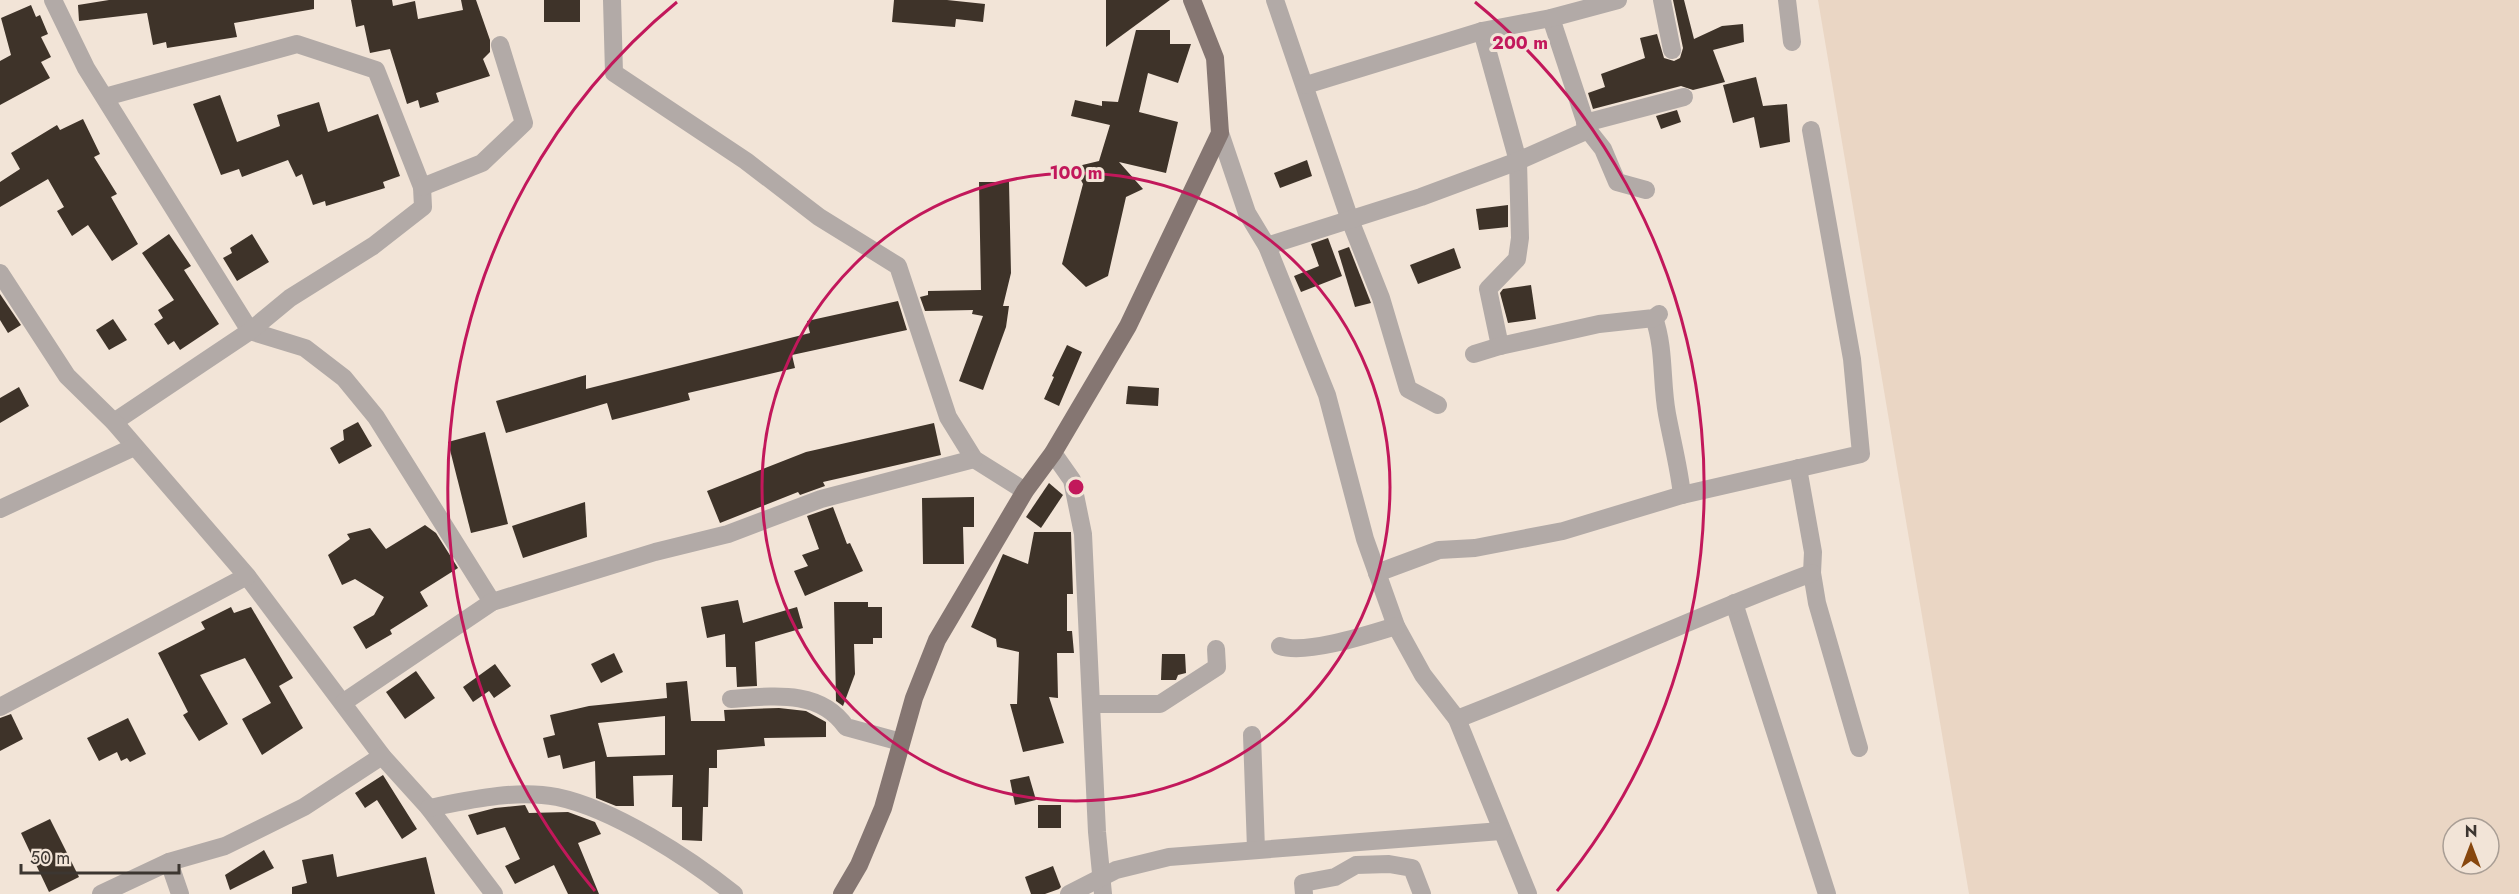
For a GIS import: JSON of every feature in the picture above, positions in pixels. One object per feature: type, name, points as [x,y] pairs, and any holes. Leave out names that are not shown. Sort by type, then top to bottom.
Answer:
[{"type":"main road","points":[[842,894],[859,865],[883,808],[914,698],[937,640],[1025,491],[1053,453],[1128,326],[1220,133],[1215,58],[1192,0]]},
{"type":"street","points":[[53,0],[86,68],[250,331],[305,348],[344,378],[376,417],[492,603]]},
{"type":"street","points":[[612,0],[614,73],[746,161],[819,217],[898,266],[948,417],[974,459],[1025,491]]},
{"type":"street","points":[[1275,0],[1306,85],[1350,220],[1381,298],[1408,389],[1438,405]]},
{"type":"street","points":[[1306,85],[1334,79],[1376,62],[1422,51],[1482,31],[1551,18],[1618,0]]},
{"type":"street","points":[[1662,0],[1672,50]]},
{"type":"street","points":[[1787,0],[1792,42]]},
{"type":"street","points":[[1551,18],[1587,127],[1603,149],[1617,182],[1646,190]]},
{"type":"street","points":[[1482,31],[1518,161],[1521,238],[1517,259],[1488,289],[1500,346]]},
{"type":"street","points":[[105,97],[297,44],[376,70],[422,187],[423,207],[372,246],[290,298],[250,331],[114,422]]},
{"type":"street","points":[[422,187],[482,163],[524,123],[501,45]]},
{"type":"street","points":[[1267,246],[1350,220],[1518,161],[1587,127],[1684,97]]},
{"type":"street","points":[[1377,573],[1439,550],[1475,548],[1563,531],[1682,495],[1861,454],[1852,359],[1811,130]]},
{"type":"street","points":[[1220,133],[1247,213],[1267,246],[1327,394],[1345,472],[1396,626],[1423,675],[1457,719],[1528,894]]},
{"type":"street","points":[[0,273],[67,376],[114,422],[247,576],[344,702],[382,756],[429,808],[494,894]]},
{"type":"street","points":[[1474,354],[1599,324],[1657,316],[1667,413],[1677,453],[1682,495]]},
{"type":"street","points":[[0,509],[134,447]]},
{"type":"street","points":[[1053,453],[1072,480],[1083,534],[1101,885]]},
{"type":"street","points":[[344,702],[492,603],[655,552],[728,534],[821,499],[974,459]]},
{"type":"street","points":[[1798,468],[1813,552],[1812,573],[1818,603],[1859,748]]},
{"type":"street","points":[[1457,719],[1517,696],[1734,603],[1812,573]]},
{"type":"street","points":[[0,707],[247,576]]},
{"type":"street","points":[[1734,603],[1827,894]]},
{"type":"street","points":[[1280,646],[1300,648],[1344,641],[1396,626]]},
{"type":"street","points":[[1092,704],[1160,704],[1217,667],[1216,649]]},
{"type":"street","points":[[731,699],[793,698],[822,703],[837,714],[846,728],[901,742]]},
{"type":"street","points":[[1252,735],[1256,849]]},
{"type":"street","points":[[101,894],[169,862],[225,846],[304,807],[382,756]]},
{"type":"street","points":[[429,808],[512,795],[556,797],[592,808],[637,830],[708,873],[734,894]]},
{"type":"street","points":[[1069,894],[1101,885],[1169,857],[1501,831]]},
{"type":"street","points":[[169,862],[180,894]]},
{"type":"street","points":[[1304,894],[1303,883],[1335,877],[1356,865],[1389,864],[1412,868],[1422,894]]},
{"type":"shaded area","points":[[1818,0],[2519,0],[2519,894],[1969,894]]},
{"type":"building","points":[[109,0],[314,0],[314,9],[234,23],[237,37],[167,48],[166,42],[153,45],[147,13],[79,21],[78,5]]},
{"type":"building","points":[[351,0],[392,0],[393,6],[415,1],[418,19],[463,10],[461,0],[476,0],[490,40],[490,52],[483,59],[490,76],[436,93],[439,102],[420,108],[418,100],[407,104],[390,49],[370,53],[364,25],[356,27]]},
{"type":"building","points":[[544,0],[580,0],[580,22],[544,22]]},
{"type":"building","points":[[894,0],[947,0],[985,4],[983,22],[956,19],[955,27],[892,22]]},
{"type":"building","points":[[1106,0],[1170,0],[1106,47]]},
{"type":"building","points":[[1673,0],[1684,0],[1694,39],[1722,26],[1743,24],[1744,42],[1713,50],[1725,82],[1693,90],[1681,86],[1593,109],[1588,93],[1605,87],[1601,74],[1645,58],[1640,38],[1657,34],[1664,58],[1674,61],[1680,58],[1683,48]]},
{"type":"building","points":[[31,5],[36,17],[40,15],[48,34],[41,37],[51,57],[41,62],[50,78],[0,105],[0,61],[11,55],[1,18]]},
{"type":"building","points":[[1136,30],[1170,30],[1170,44],[1191,44],[1178,83],[1148,73],[1139,112],[1178,122],[1166,173],[1119,162],[1143,189],[1126,197],[1108,276],[1086,287],[1062,264],[1083,184],[1074,167],[1099,161],[1110,125],[1071,116],[1075,100],[1102,106],[1102,101],[1118,102]]},
{"type":"building","points":[[1756,77],[1763,106],[1787,104],[1790,142],[1760,148],[1754,117],[1733,123],[1723,85]]},
{"type":"building","points":[[220,95],[237,142],[280,126],[277,115],[319,102],[328,132],[378,114],[400,176],[383,182],[385,188],[326,206],[325,201],[313,205],[302,174],[296,177],[288,160],[242,177],[239,169],[221,175],[193,104]]},
{"type":"building","points":[[1677,110],[1681,122],[1661,129],[1656,116]]},
{"type":"building","points":[[83,119],[100,154],[94,157],[117,194],[111,197],[138,244],[112,261],[88,225],[72,236],[57,211],[64,207],[48,179],[0,207],[0,182],[20,169],[11,153],[57,125],[60,130]]},
{"type":"building","points":[[1307,160],[1312,176],[1280,188],[1274,173]]},
{"type":"building","points":[[979,182],[1009,182],[1011,273],[1003,306],[1009,306],[1006,327],[983,390],[959,381],[983,316],[972,314],[973,310],[925,311],[920,297],[928,295],[928,291],[981,290]]},
{"type":"building","points":[[1508,205],[1508,227],[1479,230],[1476,209]]},
{"type":"building","points":[[169,234],[191,266],[184,270],[219,324],[180,350],[174,341],[168,345],[154,324],[163,318],[158,310],[174,300],[142,253]]},
{"type":"building","points":[[252,234],[269,262],[237,281],[223,258],[232,253],[230,248]]},
{"type":"building","points":[[1328,238],[1342,276],[1301,292],[1294,276],[1319,266],[1311,244]]},
{"type":"building","points":[[1349,247],[1371,303],[1355,307],[1338,251]]},
{"type":"building","points":[[1454,248],[1461,268],[1418,284],[1410,265]]},
{"type":"building","points":[[1531,285],[1536,319],[1508,323],[1500,293],[1503,289]]},
{"type":"building","points":[[0,294],[21,325],[8,333],[0,320]]},
{"type":"building","points":[[898,301],[907,330],[792,355],[795,368],[688,393],[690,400],[612,420],[607,403],[506,433],[496,401],[586,375],[586,389],[810,333],[807,321]]},
{"type":"building","points":[[113,319],[127,340],[109,350],[96,330]]},
{"type":"building","points":[[1067,345],[1082,352],[1059,406],[1044,399]]},
{"type":"building","points":[[1128,386],[1159,388],[1158,406],[1126,404]]},
{"type":"building","points":[[19,387],[29,406],[0,423],[0,398]]},
{"type":"building","points":[[358,422],[372,446],[339,464],[330,448],[344,440],[343,430]]},
{"type":"building","points":[[934,423],[941,455],[823,482],[825,486],[800,495],[798,492],[720,523],[707,491],[806,452]]},
{"type":"building","points":[[485,432],[508,524],[471,533],[448,442]]},
{"type":"building","points":[[1049,483],[1063,495],[1041,528],[1026,517]]},
{"type":"building","points":[[974,497],[974,527],[963,527],[964,564],[923,564],[922,498]]},
{"type":"building","points":[[585,502],[587,537],[523,558],[512,526]]},
{"type":"building","points":[[833,507],[847,544],[850,543],[863,571],[805,596],[794,571],[808,566],[802,555],[819,549],[807,516]]},
{"type":"building","points":[[425,525],[436,533],[458,568],[420,592],[428,606],[390,630],[392,634],[366,649],[353,627],[374,615],[384,597],[355,579],[342,585],[328,555],[350,539],[347,534],[370,528],[386,549]]},
{"type":"building","points":[[1034,532],[1071,532],[1073,594],[1067,594],[1067,631],[1072,631],[1074,653],[1057,653],[1058,698],[1049,697],[1064,743],[1023,752],[1010,704],[1017,704],[1019,652],[997,647],[996,639],[971,627],[1003,554],[1028,564]]},
{"type":"building","points":[[738,600],[743,623],[797,607],[803,628],[755,642],[757,686],[737,687],[736,667],[726,667],[725,634],[707,638],[701,607]]},
{"type":"building","points":[[834,602],[868,602],[868,607],[882,607],[882,638],[873,638],[873,644],[854,644],[855,674],[843,706],[836,701]]},
{"type":"building","points":[[231,607],[234,613],[251,607],[293,678],[279,686],[303,728],[262,755],[242,719],[271,703],[245,658],[200,675],[228,724],[199,741],[183,715],[188,712],[158,653],[205,629],[201,622]]},
{"type":"building","points":[[614,653],[623,672],[601,683],[591,664]]},
{"type":"building","points":[[1162,654],[1185,654],[1186,673],[1178,675],[1176,680],[1161,680]]},
{"type":"building","points":[[495,664],[511,686],[494,698],[489,691],[473,702],[463,687]]},
{"type":"building","points":[[416,671],[435,698],[405,719],[386,692]]},
{"type":"building","points":[[687,681],[691,721],[725,721],[724,710],[779,708],[806,711],[826,722],[826,737],[764,738],[765,746],[717,750],[717,768],[709,768],[708,807],[703,807],[702,841],[682,840],[682,807],[672,807],[673,775],[633,776],[634,806],[616,806],[596,798],[595,761],[563,769],[560,755],[548,758],[543,738],[555,735],[550,715],[589,706],[667,698],[666,683]],"holes":[[[665,716],[665,755],[607,757],[598,723]]]},
{"type":"building","points":[[11,714],[23,739],[0,751],[0,718]]},
{"type":"building","points":[[128,718],[146,754],[130,762],[127,758],[121,761],[117,752],[99,761],[87,738]]},
{"type":"building","points":[[383,775],[417,829],[402,839],[377,800],[365,808],[355,793]]},
{"type":"building","points":[[1029,776],[1036,800],[1015,805],[1010,780]]},
{"type":"building","points":[[525,805],[529,813],[568,812],[595,822],[601,834],[578,843],[599,894],[568,894],[554,865],[515,884],[505,866],[520,859],[505,827],[477,835],[468,815],[495,808]]},
{"type":"building","points":[[1038,805],[1061,805],[1061,828],[1038,828]]},
{"type":"building","points":[[50,819],[79,877],[49,892],[21,833]]},
{"type":"building","points":[[264,850],[274,868],[230,890],[225,875]]},
{"type":"building","points":[[333,854],[337,877],[426,857],[435,894],[292,894],[292,887],[307,883],[302,860]]},
{"type":"building","points":[[1053,866],[1061,887],[1045,894],[1031,894],[1025,877]]}]
